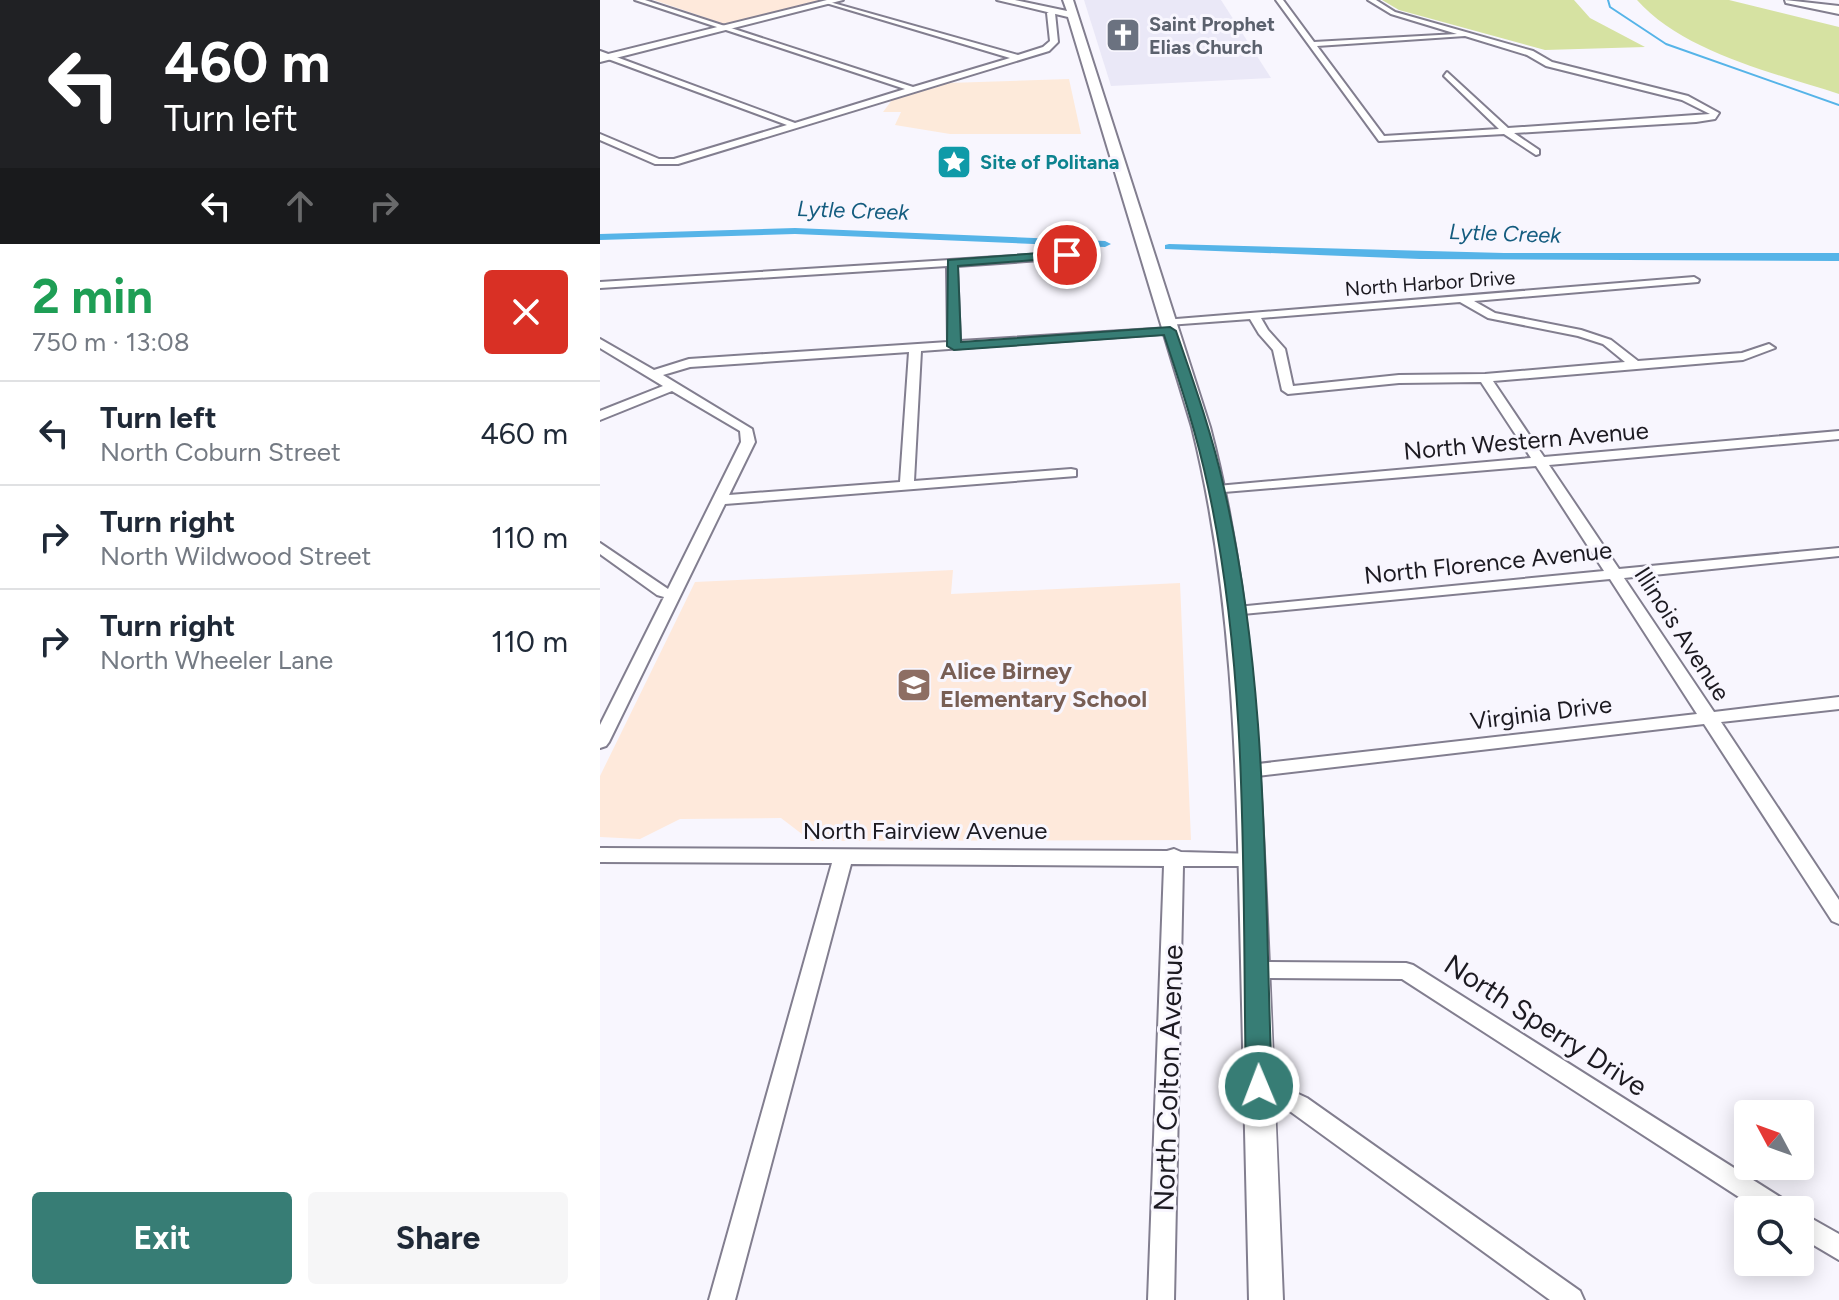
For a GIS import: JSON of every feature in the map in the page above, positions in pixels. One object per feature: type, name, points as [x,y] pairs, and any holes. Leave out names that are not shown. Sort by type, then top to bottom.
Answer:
[{"type":"highway","points":[[1791,0],[1839,10]]},
{"type":"main road","points":[[1002,0],[1051,13],[1073,15]]},
{"type":"main road","points":[[1034,8],[1059,6],[1060,0]]},
{"type":"main road","points":[[1068,0],[1201,427],[1217,490],[1237,612],[1249,771],[1266,1300]]},
{"type":"main road","points":[[603,56],[833,1]]},
{"type":"street","points":[[638,0],[912,89]]},
{"type":"street","points":[[1279,0],[1382,139],[1712,117],[1715,113],[1685,98],[1593,77],[1393,13],[1371,0]]},
{"type":"street","points":[[833,1],[1018,57]]},
{"type":"street","points":[[600,137],[667,163],[1052,46],[1051,13]]},
{"type":"street","points":[[1312,44],[1469,35]]},
{"type":"street","points":[[603,56],[794,125]]},
{"type":"street","points":[[1447,74],[1507,132],[1536,152]]},
{"type":"street","points":[[1575,84],[1593,77]]},
{"type":"street","points":[[600,285],[1093,254]]},
{"type":"street","points":[[952,263],[954,346]]},
{"type":"street","name":"North Harbor Drive","points":[[653,374],[689,363],[954,346],[1254,315],[1694,280]]},
{"type":"street","points":[[1463,299],[1492,316],[1581,333],[1607,342],[1635,365]]},
{"type":"street","points":[[1254,315],[1279,349],[1288,390],[1399,379],[1485,378],[1743,356],[1769,348]]},
{"type":"street","points":[[600,343],[746,429],[748,442],[600,742]]},
{"type":"street","points":[[907,487],[915,349]]},
{"type":"street","name":"Illinois Avenue","points":[[1485,378],[1837,909]]},
{"type":"street","points":[[600,416],[673,386]]},
{"type":"street","name":"North Western Avenue","points":[[1217,490],[1839,435]]},
{"type":"street","points":[[718,500],[1071,473]]},
{"type":"street","points":[[600,547],[662,592],[673,595]]},
{"type":"street","name":"North Florence Avenue","points":[[1237,612],[1839,552]]},
{"type":"street","name":"Virginia Drive","points":[[1249,771],[1839,703]]},
{"type":"street","name":"North Fairview Avenue","points":[[600,855],[1174,856],[1250,859]]},
{"type":"street","name":"North Colton Avenue","points":[[1161,1300],[1174,856]]},
{"type":"street","points":[[722,1300],[843,857]]},
{"type":"street","name":"North Sperry Drive","points":[[1256,970],[1406,971],[1758,1196]]},
{"type":"street","points":[[1259,1086],[1299,1105],[1571,1300]]},
{"type":"street","points":[[1814,1232],[1839,1248]]},
{"type":"shaded area","points":[[654,0],[827,0],[727,25]]},
{"type":"shaded area","points":[[1084,0],[1221,0],[1271,78],[1111,86]]},
{"type":"shaded area","points":[[1069,79],[1081,134],[950,134],[895,125],[901,112],[883,112],[892,100],[948,83]]},
{"type":"shaded area","name":"Alice Birney Elementary School","points":[[953,570],[951,594],[1180,583],[1191,840],[811,841],[781,818],[680,819],[640,839],[600,837],[600,776],[695,582]]},
{"type":"green space","points":[[1382,0],[1574,0],[1590,18],[1645,47],[1545,50],[1399,10]]},
{"type":"green space","points":[[1637,0],[1729,0],[1839,27],[1839,94],[1759,69],[1704,47],[1656,18]]},
{"type":"waterway","name":"Lytle Creek","points":[[1608,0],[1610,7],[1666,44],[1839,105]]},
{"type":"waterway","name":"Lytle Creek","points":[[600,237],[795,231],[1105,244]]},
{"type":"waterway","name":"Lytle Creek","points":[[1169,247],[1504,257],[1839,257]]},
{"type":"place","name":"Saint Prophet Elias Church","points":[[1123,35]]},
{"type":"place","name":"Site of Politana","points":[[954,162]]},
{"type":"place","name":"Alice Birney Elementary School","points":[[914,685]]},
{"type":"route","points":[[1067,255],[952,263],[954,346],[1170,331],[1201,427],[1217,490],[1237,612],[1249,771],[1259,1086]]}]
